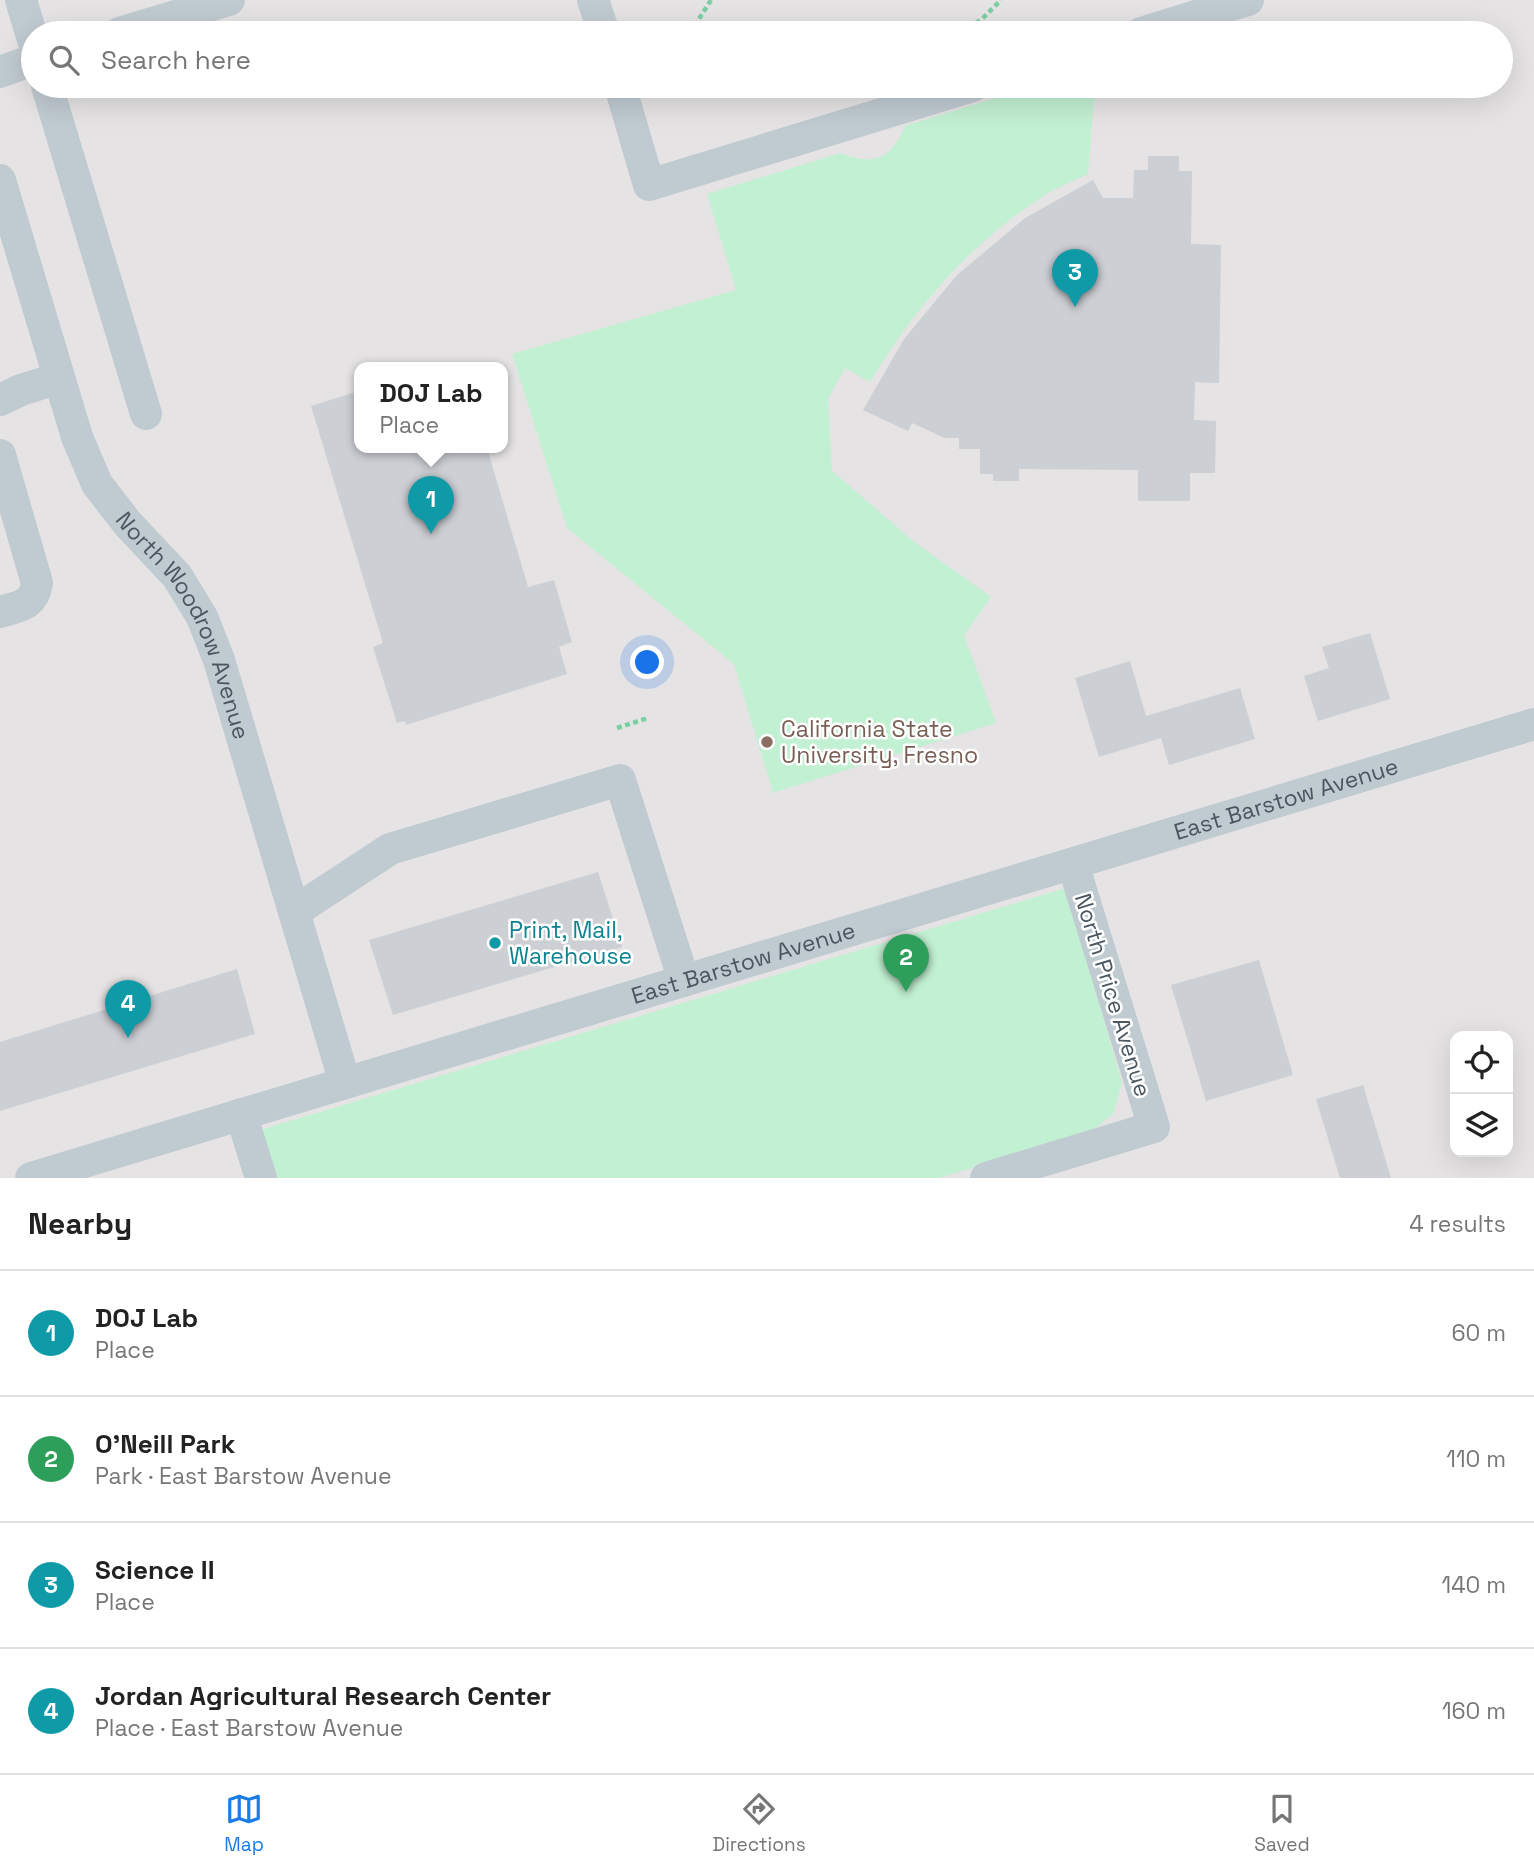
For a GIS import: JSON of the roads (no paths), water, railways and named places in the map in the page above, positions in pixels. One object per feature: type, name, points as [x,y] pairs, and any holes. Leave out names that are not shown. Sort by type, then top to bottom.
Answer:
[{"type":"street","points":[[21,0],[27,21]]},
{"type":"street","points":[[159,21],[229,0]]},
{"type":"street","points":[[593,0],[600,21]]},
{"type":"street","points":[[1180,21],[1248,0]]},
{"type":"street","points":[[0,72],[21,64]]},
{"type":"street","points":[[51,98],[146,414]]},
{"type":"street","points":[[623,98],[649,186],[934,98]]},
{"type":"street","name":"North Woodrow Avenue","points":[[0,180],[77,437],[99,488],[128,524],[177,576],[202,617],[219,660],[345,1083]]},
{"type":"street","points":[[0,400],[20,390],[60,378]]},
{"type":"street","points":[[0,455],[37,583],[36,595],[28,603],[0,612]]},
{"type":"street","name":"East Barstow Avenue","points":[[31,1178],[1534,724]]},
{"type":"street","points":[[294,912],[390,849],[621,780],[684,981]]},
{"type":"street","name":"North Price Avenue","points":[[986,1178],[1154,1127],[1073,863]]},
{"type":"street","points":[[241,1115],[261,1178]]},
{"type":"place","name":"Science II","points":[[1075,307]]},
{"type":"place","name":"DOJ Lab","points":[[431,534]]},
{"type":"place","name":"California State University, Fresno","points":[[767,742]]},
{"type":"place","name":"Print, Mail, Warehouse","points":[[495,943]]},
{"type":"place","name":"O'Neill Park","points":[[906,992]]},
{"type":"place","name":"Jordan Agricultural Research Center","points":[[128,1038]]}]
